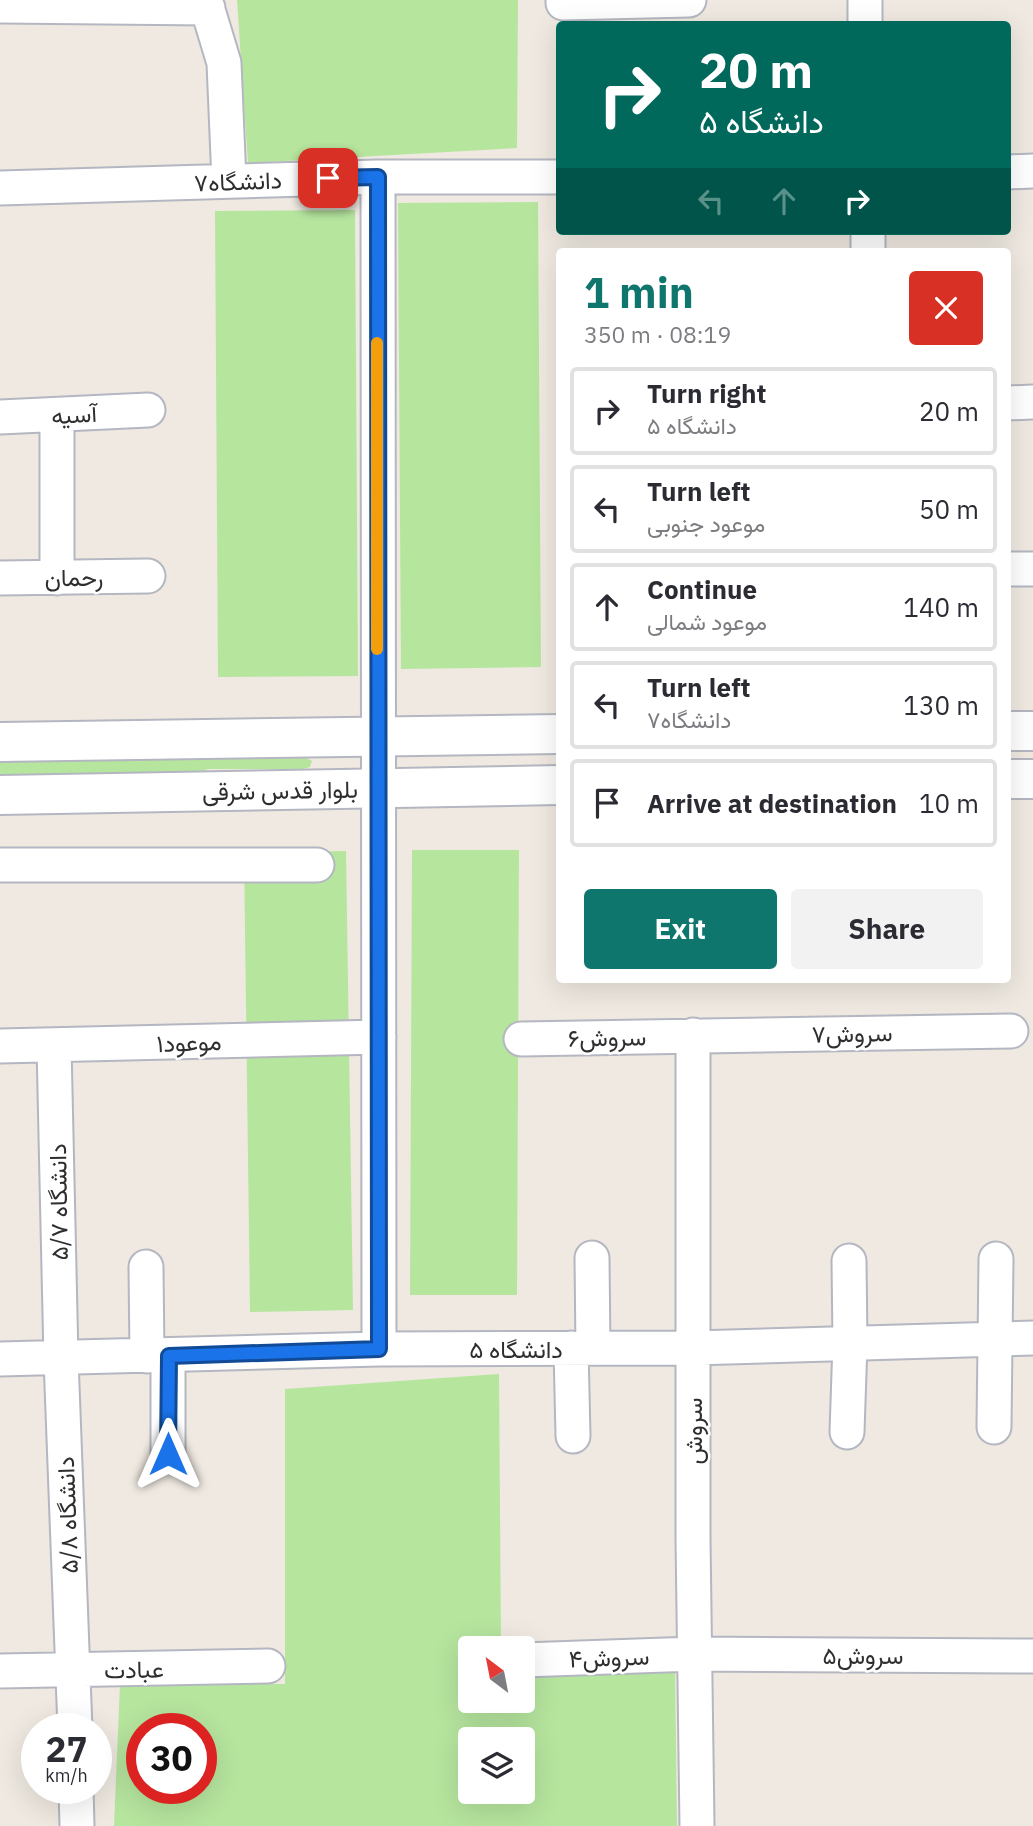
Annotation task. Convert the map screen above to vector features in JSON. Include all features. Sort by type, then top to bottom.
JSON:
[{"type":"main road","points":[[1011,731],[1033,730]]},
{"type":"main road","points":[[0,742],[556,734]]},
{"type":"main road","points":[[1011,779],[1033,779]]},
{"type":"main road","name":"بلوار قدس شرقی","points":[[0,795],[556,785]]},
{"type":"street","points":[[563,2],[690,0]]},
{"type":"street","points":[[865,0],[865,21]]},
{"type":"street","points":[[0,6],[206,4],[224,63],[229,181]]},
{"type":"street","points":[[1011,172],[1033,171]]},
{"type":"street","points":[[378,177],[379,1349]]},
{"type":"street","name":"دانشگاه۷","points":[[0,188],[378,177],[556,177]]},
{"type":"street","points":[[1011,402],[1033,402]]},
{"type":"street","name":"آسیه","points":[[0,416],[148,410]]},
{"type":"street","points":[[57,415],[57,578]]},
{"type":"street","points":[[1011,569],[1033,569]]},
{"type":"street","name":"رحمان","points":[[0,578],[148,576]]},
{"type":"street","points":[[0,865],[317,865]]},
{"type":"street","name":"سروش۷","points":[[693,1035],[1011,1031]]},
{"type":"street","name":"سروش۶","points":[[521,1039],[693,1035]]},
{"type":"street","name":"سروش","points":[[693,1035],[692,1348],[697,1826]]},
{"type":"street","name":"موعود۱","points":[[0,1046],[379,1037]]},
{"type":"street","name":"دانشگاه ۵/۷","points":[[54,1045],[61,1359]]},
{"type":"street","points":[[573,1436],[592,1258]]},
{"type":"street","points":[[994,1427],[996,1259]]},
{"type":"street","points":[[847,1432],[849,1261]]},
{"type":"street","points":[[146,1267],[168,1454]]},
{"type":"street","name":"دانشگاه ۵","points":[[0,1359],[379,1349],[692,1348],[1033,1338]]},
{"type":"street","name":"دانشگاه ۵/۸","points":[[61,1359],[74,1713]]},
{"type":"street","name":"سروش۵","points":[[694,1654],[1033,1656]]},
{"type":"street","name":"سروش۴","points":[[536,1660],[694,1654]]},
{"type":"street","name":"عبادت","points":[[0,1671],[268,1666]]},
{"type":"street","points":[[76,1804],[77,1826]]},
{"type":"green space","points":[[237,0],[518,0],[517,148],[248,163]]},
{"type":"green space","points":[[538,202],[541,667],[401,669],[398,203]]},
{"type":"green space","points":[[355,210],[358,676],[218,677],[215,211]]},
{"type":"green space","points":[[306,758],[312,761],[310,767],[303,769],[208,769],[181,780],[0,783],[0,761]]},
{"type":"green space","points":[[412,850],[519,850],[517,1295],[410,1295]]},
{"type":"green space","points":[[346,851],[353,1310],[250,1312],[244,853]]},
{"type":"green space","points":[[499,1374],[501,1636],[458,1636],[458,1713],[536,1713],[536,1673],[675,1670],[677,1826],[114,1826],[120,1684],[285,1684],[285,1389]]},
{"type":"slow traffic","points":[[377,343],[377,649]]},
{"type":"route","points":[[168,1454],[169,1356],[379,1349],[378,177],[328,178]]}]
